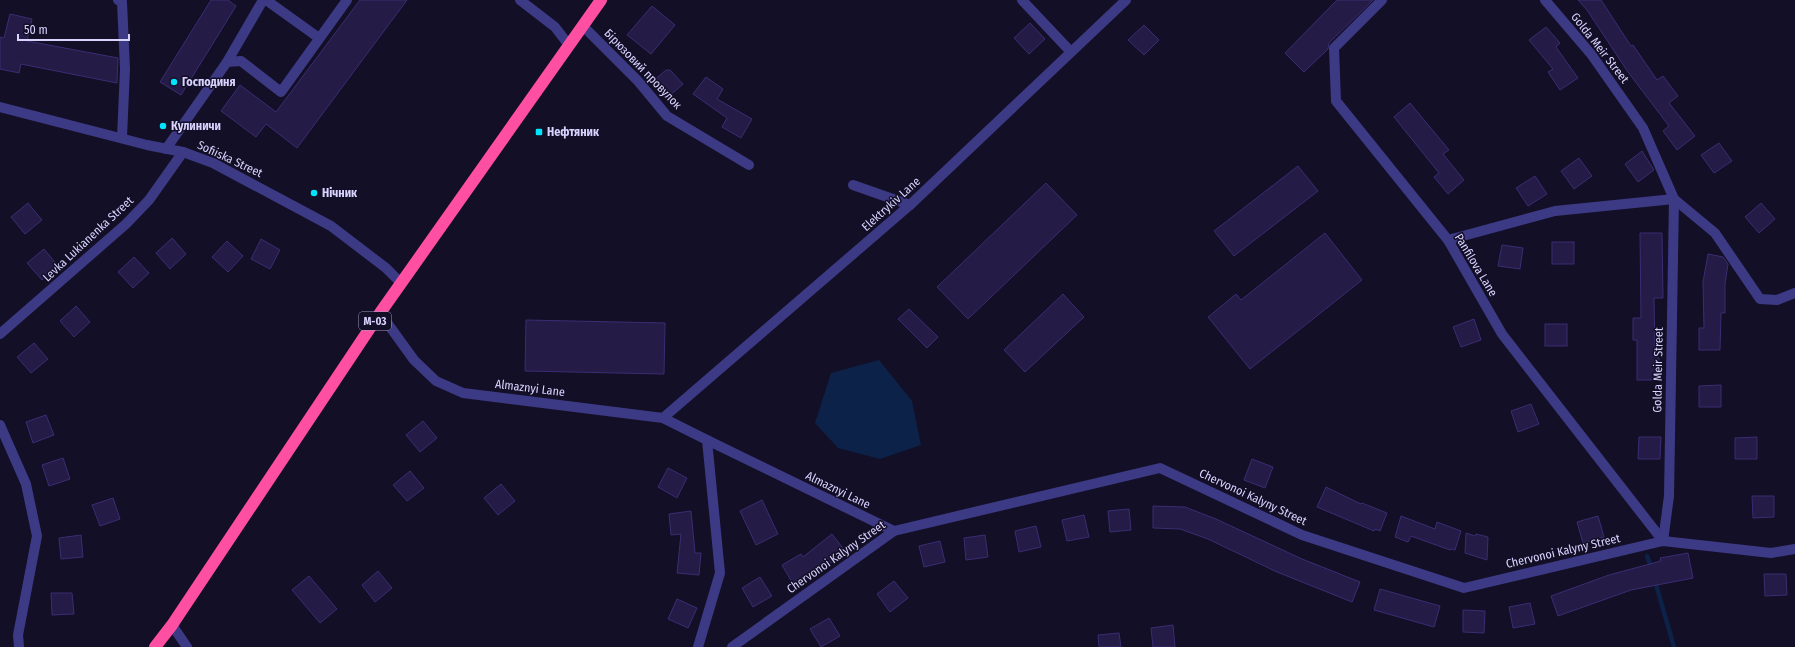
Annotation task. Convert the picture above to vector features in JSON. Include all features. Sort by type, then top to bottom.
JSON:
[{"type":"highway","name":"М-03","points":[[156,647],[380,313],[568,44],[583,26],[601,0]]},
{"type":"street","points":[[118,0],[122,2],[125,70],[122,137]]},
{"type":"street","points":[[166,149],[227,62],[265,0],[319,38]]},
{"type":"street","points":[[227,62],[241,62],[281,92],[347,0]]},
{"type":"street","points":[[520,0],[555,26],[568,44]]},
{"type":"street","points":[[1022,0],[1071,52]]},
{"type":"street","name":"Elektrykiv Lane","points":[[663,418],[910,206],[1126,0]]},
{"type":"street","name":"Panfilova Lane","points":[[1382,0],[1334,48],[1336,101],[1448,240],[1502,334],[1663,541]]},
{"type":"street","name":"Golda Meir Street","points":[[1545,0],[1591,54],[1643,128],[1674,199],[1669,496],[1663,541]]},
{"type":"street","name":"Бірюзовий провулок","points":[[583,26],[638,81],[667,116],[749,166]]},
{"type":"street","name":"Sofiiska Street","points":[[0,107],[183,152],[213,163],[331,226],[386,268],[401,283]]},
{"type":"street","name":"Levka Lukianenka Street","points":[[0,334],[85,262],[126,224],[149,200],[183,152]]},
{"type":"street","points":[[853,185],[910,206]]},
{"type":"street","points":[[1448,240],[1555,211],[1674,199]]},
{"type":"street","name":"Golda Meir Street","points":[[1674,199],[1715,233],[1760,299],[1777,300],[1795,293]]},
{"type":"street","name":"Almaznyi Lane","points":[[380,313],[414,360],[436,381],[462,393],[663,418],[894,531]]},
{"type":"street","points":[[0,425],[26,484],[37,536],[18,635],[19,647]]},
{"type":"street","points":[[698,647],[720,573],[707,440]]},
{"type":"street","name":"Chervonoi Kalyny Street","points":[[732,647],[894,531],[1160,468],[1302,535],[1464,588],[1663,541],[1771,553],[1795,549]]},
{"type":"street","points":[[172,625],[187,647]]},
{"type":"water","points":[[879,360],[912,401],[921,445],[880,459],[838,448],[815,423],[831,373]]},
{"type":"building","points":[[211,0],[228,0],[236,6],[181,95],[160,82]]},
{"type":"building","points":[[360,0],[407,0],[297,148],[266,124],[256,137],[221,111],[240,85],[276,112]]},
{"type":"building","points":[[1337,0],[1373,0],[1329,43],[1328,49],[1304,72],[1285,53]]},
{"type":"building","points":[[1578,0],[1601,0],[1631,46],[1633,45],[1657,80],[1663,76],[1678,96],[1669,103],[1695,136],[1677,150],[1663,131],[1669,126],[1628,72],[1587,10]]},
{"type":"building","points":[[652,6],[675,25],[651,54],[627,35]]},
{"type":"building","points":[[10,14],[32,19],[27,41],[118,58],[117,83],[21,64],[19,73],[0,69],[0,37],[4,38]]},
{"type":"building","points":[[1030,23],[1045,39],[1029,54],[1014,38]]},
{"type":"building","points":[[1144,25],[1159,40],[1144,55],[1128,40]]},
{"type":"building","points":[[1546,27],[1560,43],[1556,47],[1578,78],[1560,90],[1548,72],[1553,69],[1529,40]]},
{"type":"building","points":[[666,70],[670,70],[683,84],[667,98],[652,82]]},
{"type":"building","points":[[706,77],[723,89],[717,99],[752,119],[741,138],[722,127],[727,118],[693,94]]},
{"type":"building","points":[[1410,103],[1449,150],[1443,154],[1464,180],[1448,194],[1434,177],[1439,173],[1394,117]]},
{"type":"building","points":[[1719,143],[1732,161],[1714,173],[1701,155]]},
{"type":"building","points":[[1642,151],[1654,170],[1638,182],[1625,164]]},
{"type":"building","points":[[1579,158],[1592,176],[1574,189],[1561,171]]},
{"type":"building","points":[[1298,166],[1318,191],[1234,256],[1214,231]]},
{"type":"building","points":[[1535,176],[1547,194],[1528,206],[1516,188]]},
{"type":"building","points":[[1046,183],[1077,215],[968,319],[937,287]]},
{"type":"building","points":[[28,203],[42,220],[25,234],[11,217]]},
{"type":"building","points":[[1761,203],[1775,219],[1759,233],[1745,217]]},
{"type":"building","points":[[1325,233],[1362,280],[1250,369],[1208,317],[1236,294],[1241,300]]},
{"type":"building","points":[[1640,233],[1662,233],[1663,298],[1654,298],[1655,358],[1659,358],[1659,380],[1637,380],[1637,340],[1633,340],[1633,318],[1641,318]]},
{"type":"building","points":[[172,238],[186,254],[170,269],[156,253]]},
{"type":"building","points":[[261,239],[280,250],[270,269],[251,259]]},
{"type":"building","points":[[227,241],[243,256],[228,272],[212,257]]},
{"type":"building","points":[[1552,242],[1574,242],[1574,264],[1552,264]]},
{"type":"building","points":[[1502,245],[1523,248],[1520,269],[1498,266]]},
{"type":"building","points":[[44,249],[58,266],[42,280],[27,263]]},
{"type":"building","points":[[1708,254],[1723,257],[1728,264],[1725,284],[1725,313],[1721,313],[1720,350],[1699,350],[1699,328],[1704,328],[1703,282]]},
{"type":"building","points":[[134,257],[149,273],[133,288],[118,272]]},
{"type":"building","points":[[1063,294],[1084,317],[1025,372],[1004,350]]},
{"type":"building","points":[[76,306],[90,322],[74,337],[60,321]]},
{"type":"building","points":[[909,309],[938,337],[927,348],[898,319]]},
{"type":"building","points":[[1474,319],[1481,340],[1461,347],[1453,327]]},
{"type":"building","points":[[526,320],[665,323],[664,374],[525,371]]},
{"type":"building","points":[[1545,324],[1567,324],[1567,346],[1545,346]]},
{"type":"building","points":[[34,343],[48,359],[31,373],[17,357]]},
{"type":"building","points":[[1721,385],[1721,407],[1699,407],[1699,386]]},
{"type":"building","points":[[1531,404],[1539,424],[1518,432],[1511,411]]},
{"type":"building","points":[[46,415],[54,435],[33,443],[26,422]]},
{"type":"building","points":[[423,421],[437,438],[420,452],[406,435]]},
{"type":"building","points":[[1639,437],[1661,437],[1660,459],[1638,459]]},
{"type":"building","points":[[1757,437],[1757,459],[1735,459],[1735,438]]},
{"type":"building","points":[[63,458],[70,479],[49,486],[42,465]]},
{"type":"building","points":[[1252,459],[1273,467],[1265,488],[1244,480]]},
{"type":"building","points":[[668,468],[687,478],[677,498],[658,487]]},
{"type":"building","points":[[410,471],[424,488],[407,501],[393,485]]},
{"type":"building","points":[[501,484],[515,501],[498,515],[484,498]]},
{"type":"building","points":[[1326,487],[1361,504],[1362,503],[1387,513],[1380,531],[1375,529],[1374,531],[1317,507]]},
{"type":"building","points":[[1752,496],[1774,496],[1774,517],[1753,518]]},
{"type":"building","points":[[113,498],[120,519],[100,526],[92,505]]},
{"type":"building","points":[[762,500],[778,534],[756,545],[740,511]]},
{"type":"building","points":[[1153,506],[1185,507],[1216,519],[1302,559],[1360,582],[1352,602],[1277,572],[1208,539],[1180,529],[1153,528]]},
{"type":"building","points":[[1129,509],[1131,530],[1110,532],[1108,511]]},
{"type":"building","points":[[691,511],[695,553],[701,553],[699,575],[677,573],[681,534],[671,535],[669,514]]},
{"type":"building","points":[[1084,515],[1089,537],[1067,541],[1062,520]]},
{"type":"building","points":[[1401,516],[1435,529],[1437,522],[1461,531],[1455,550],[1450,550],[1411,536],[1408,542],[1395,537]]},
{"type":"building","points":[[1598,516],[1604,537],[1583,543],[1577,522]]},
{"type":"building","points":[[1036,526],[1041,547],[1019,552],[1015,531]]},
{"type":"building","points":[[1466,533],[1475,536],[1476,534],[1488,537],[1487,560],[1465,553]]},
{"type":"building","points":[[832,534],[845,551],[828,565],[793,584],[782,565],[801,554],[803,557]]},
{"type":"building","points":[[81,535],[83,557],[61,559],[59,538]]},
{"type":"building","points":[[985,535],[988,557],[966,560],[964,538]]},
{"type":"building","points":[[940,541],[945,562],[924,567],[919,546]]},
{"type":"building","points":[[1688,553],[1693,578],[1631,590],[1558,616],[1551,596],[1609,575],[1661,561],[1660,558]]},
{"type":"building","points":[[378,571],[392,588],[375,602],[362,585]]},
{"type":"building","points":[[1764,574],[1786,574],[1787,595],[1765,596]]},
{"type":"building","points":[[309,576],[337,609],[320,623],[292,590]]},
{"type":"building","points":[[760,577],[772,596],[753,607],[742,588]]},
{"type":"building","points":[[894,581],[908,598],[890,612],[877,594]]},
{"type":"building","points":[[1380,589],[1440,606],[1434,627],[1374,610]]},
{"type":"building","points":[[51,593],[72,593],[74,614],[52,615]]},
{"type":"building","points":[[677,599],[697,608],[688,628],[668,619]]},
{"type":"building","points":[[1530,603],[1535,624],[1513,628],[1509,607]]},
{"type":"building","points":[[1463,610],[1485,611],[1484,633],[1463,632]]},
{"type":"building","points":[[829,618],[840,636],[821,647],[810,629]]},
{"type":"building","points":[[1173,625],[1175,647],[1153,647],[1151,628]]},
{"type":"building","points":[[1119,633],[1121,647],[1099,647],[1098,635]]},
{"type":"waterway","points":[[1647,556],[1652,570]]},
{"type":"waterway","points":[[1655,581],[1674,647]]},
{"type":"place","name":"Господиня","points":[[174,82]]},
{"type":"place","name":"Кулиничи","points":[[163,126]]},
{"type":"place","name":"Нефтяник","points":[[539,132]]},
{"type":"place","name":"Нічник","points":[[314,193]]}]
